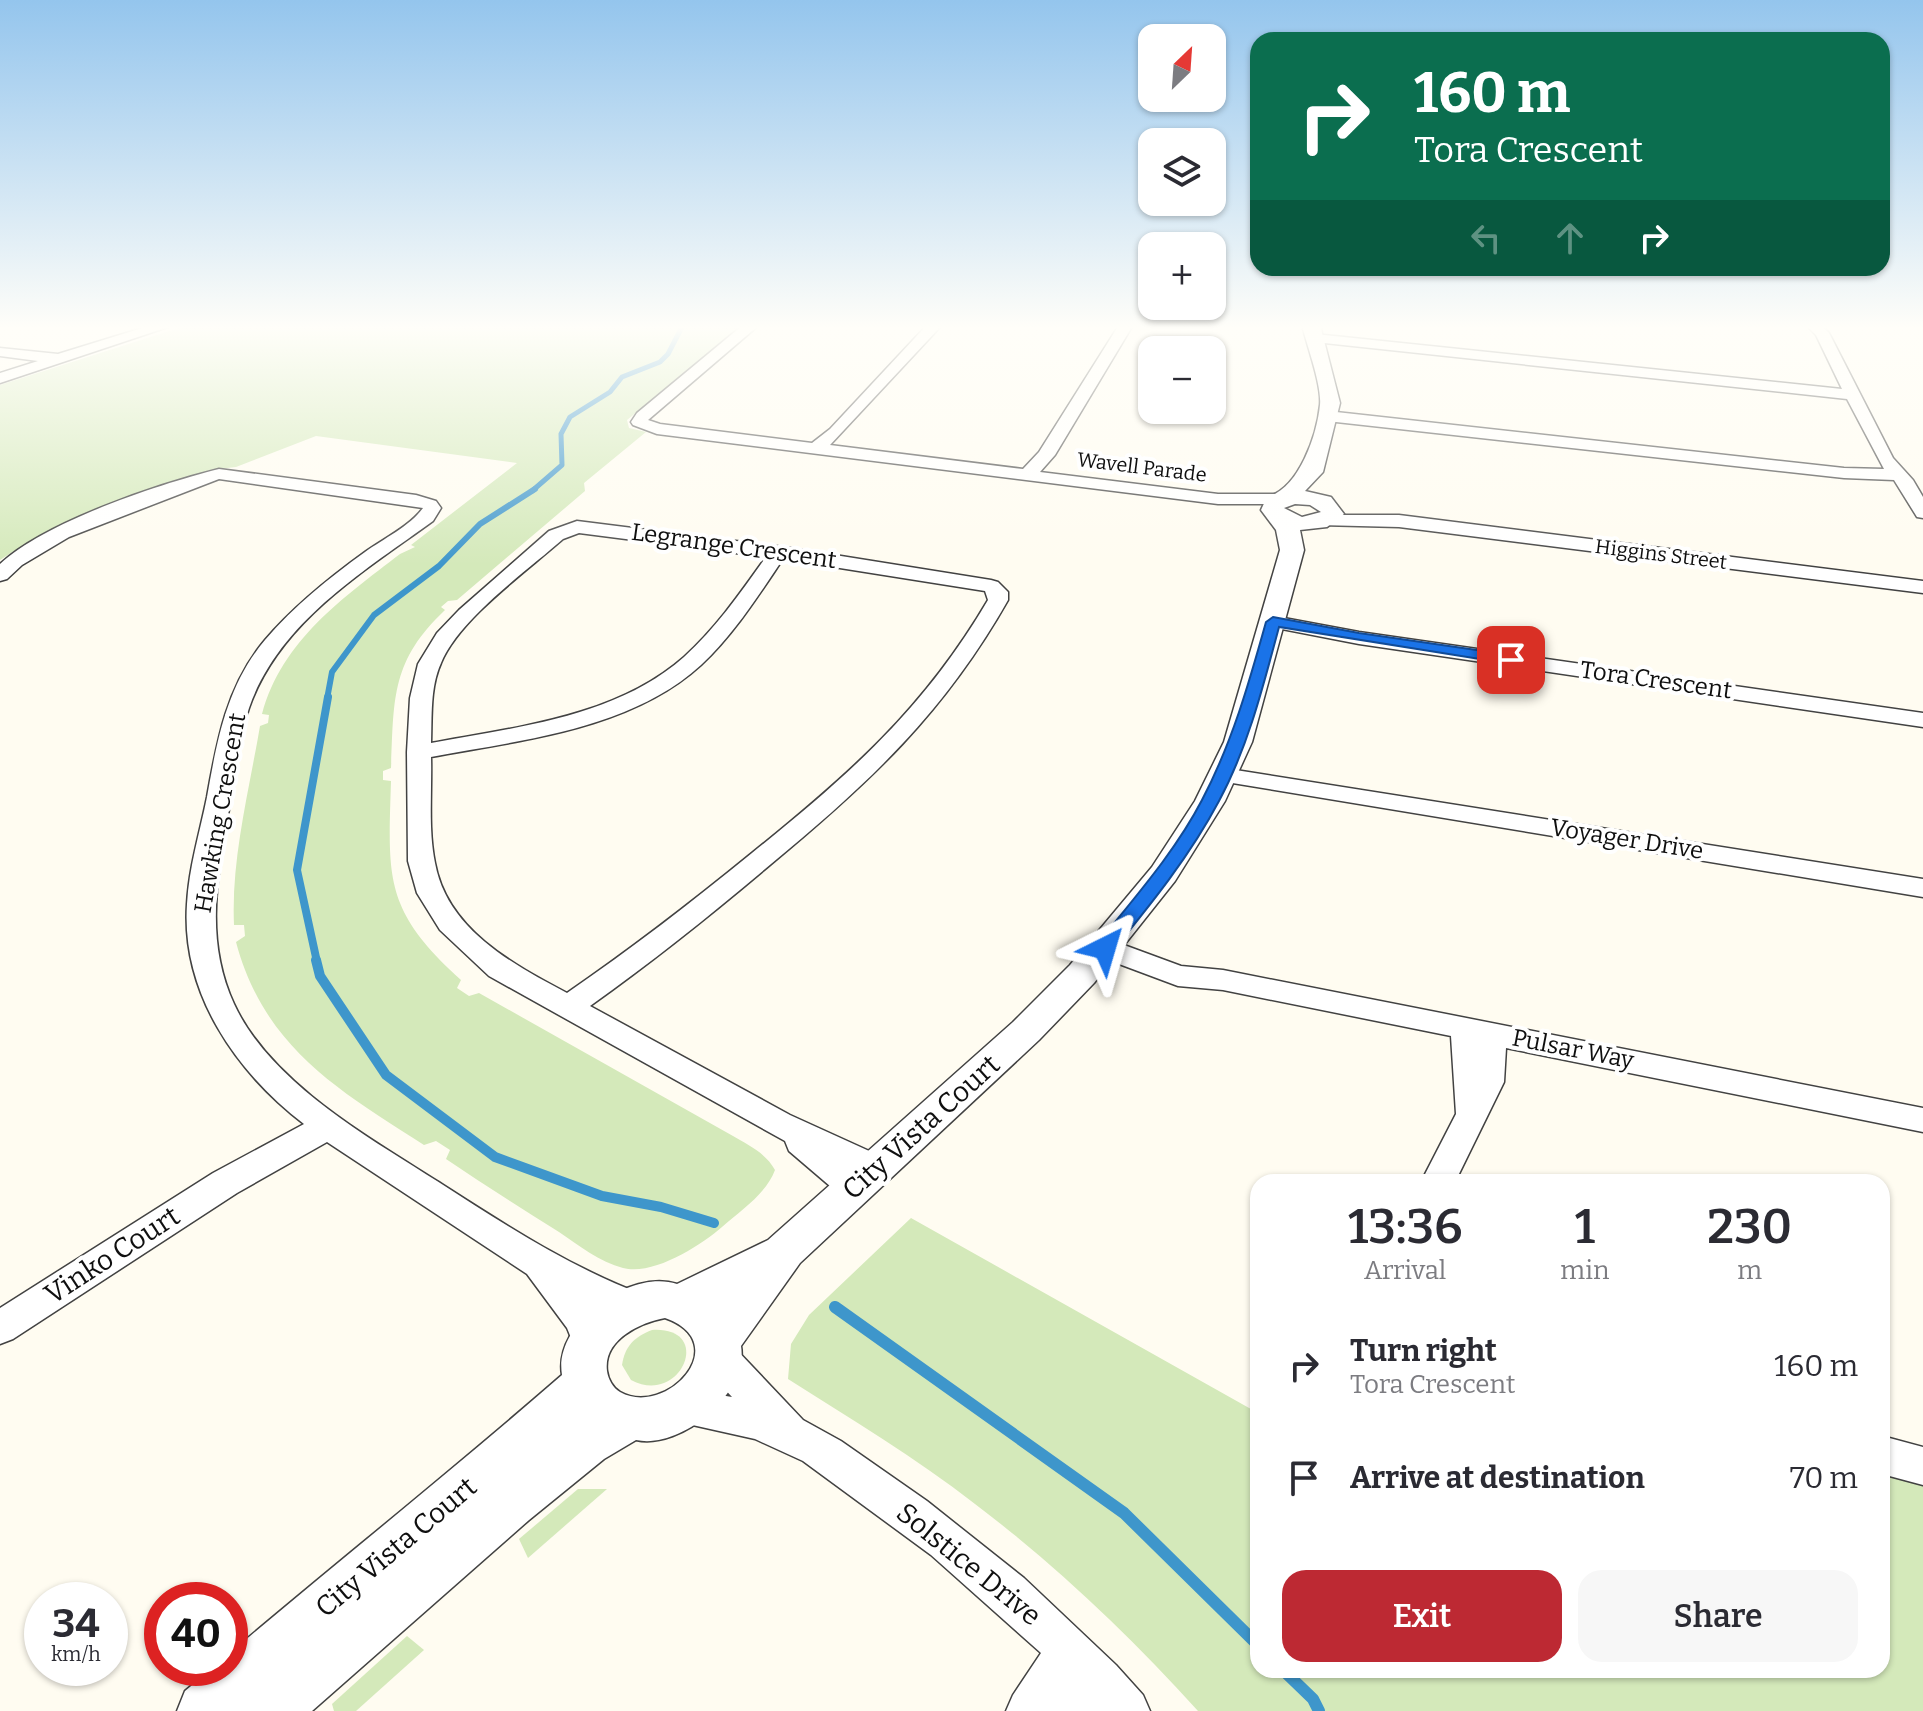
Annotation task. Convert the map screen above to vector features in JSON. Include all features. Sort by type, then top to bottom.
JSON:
[{"type":"street","name":"Wavell Parade","points":[[656,405],[639,422],[657,429],[1280,507]]},
{"type":"street","points":[[822,449],[861,405]]},
{"type":"street","points":[[1034,476],[1077,405]]},
{"type":"street","points":[[1280,507],[1312,472],[1329,405]]},
{"type":"street","points":[[1858,405],[1885,460],[1904,480],[1923,513]]},
{"type":"street","points":[[1327,416],[1904,480]]},
{"type":"street","points":[[1312,472],[1324,512]]},
{"type":"street","name":"Hawking Crescent","points":[[0,575],[23,554],[49,539],[213,475],[238,475],[430,505],[432,508],[426,517],[324,595],[276,641],[250,679],[233,724],[201,897],[201,937],[215,992],[236,1034],[274,1082],[319,1120],[536,1264],[601,1296],[631,1306]]},
{"type":"street","points":[[1280,507],[1305,497],[1324,512]]},
{"type":"street","points":[[1110,942],[1173,861],[1226,770],[1248,714],[1290,558],[1288,530],[1280,507]]},
{"type":"street","points":[[1290,558],[1324,512]]},
{"type":"street","name":"Higgins Street","points":[[1324,512],[1923,587]]},
{"type":"street","name":"Legrange Crescent","points":[[575,1012],[839,795],[895,744],[937,698],[955,672],[999,596],[995,588],[977,581],[589,526],[562,532],[466,614],[444,637],[423,681],[421,861],[438,909],[480,956],[575,1012],[779,1124],[867,1178]]},
{"type":"street","points":[[420,746],[516,732],[595,714],[669,680],[700,652],[784,554]]},
{"type":"street","name":"Tora Crescent","points":[[1272,626],[1917,717]]},
{"type":"street","name":"Voyager Drive","points":[[1226,770],[1923,888]]},
{"type":"street","name":"Pulsar Way","points":[[1110,942],[1178,976],[1223,980],[1923,1120]]},
{"type":"street","name":"City Vista Court","points":[[681,1302],[717,1287],[785,1250],[1056,1002],[1110,942]]},
{"type":"street","points":[[1442,1174],[1488,1082],[1479,1030]]},
{"type":"street","name":"Vinko Court","points":[[0,1328],[319,1120]]},
{"type":"street","name":"City Vista Court","points":[[719,1348],[785,1250]]},
{"type":"street","name":"Hawking Crescent","points":[[536,1264],[581,1319],[589,1363]]},
{"type":"street","points":[[657,1300],[681,1302],[705,1316],[719,1348],[714,1376],[702,1393],[684,1407],[647,1420],[628,1419],[609,1412],[595,1399],[589,1363],[601,1328],[631,1306],[657,1300]]},
{"type":"street","name":"Solstice Drive","points":[[719,1348],[749,1392],[795,1436],[926,1524],[976,1563],[1070,1649],[1100,1701]]},
{"type":"street","name":"City Vista Court","points":[[205,1711],[352,1583],[491,1469],[589,1363]]},
{"type":"street","name":"Solstice Drive","points":[[684,1407],[731,1413],[795,1436]]},
{"type":"street","name":"City Vista Court","points":[[270,1711],[511,1503],[587,1443],[628,1419]]},
{"type":"street","points":[[1890,1457],[1923,1466]]},
{"type":"street","points":[[1029,1711],[1070,1649]]},
{"type":"green space","points":[[0,405],[646,405],[627,420],[629,428],[646,432],[584,483],[585,491],[457,600],[448,601],[441,607],[445,610],[414,646],[405,664],[395,701],[391,768],[383,771],[383,780],[391,781],[392,869],[404,912],[417,933],[461,980],[457,988],[469,996],[479,993],[751,1146],[775,1170],[766,1187],[713,1235],[676,1258],[648,1268],[635,1269],[606,1262],[446,1159],[450,1150],[436,1141],[424,1145],[362,1105],[308,1062],[285,1038],[265,1010],[249,979],[236,942],[245,936],[244,925],[234,925],[235,875],[242,825],[260,726],[268,723],[269,715],[262,714],[284,664],[299,642],[337,604],[400,554],[415,547],[411,545],[517,463],[316,436],[236,467],[210,470],[103,509],[50,532],[0,560]]},
{"type":"green space","points":[[911,1218],[1250,1409],[1250,1678],[1890,1678],[1890,1474],[1923,1482],[1923,1711],[1198,1711],[1146,1655],[1035,1552],[953,1487],[788,1379],[791,1344],[809,1315]]},
{"type":"green space","points":[[652,1330],[671,1332],[682,1340],[686,1351],[684,1364],[676,1375],[664,1383],[649,1385],[631,1380],[622,1365],[631,1343]]},
{"type":"green space","points":[[578,1489],[607,1489],[528,1558],[519,1539]]},
{"type":"green space","points":[[407,1636],[424,1650],[356,1711],[334,1711],[332,1704]]},
{"type":"waterway","points":[[532,491],[562,465],[561,434],[570,417],[589,405]]},
{"type":"waterway","points":[[327,699],[332,672],[374,615],[439,566],[480,524],[532,491]]},
{"type":"waterway","points":[[317,962],[297,870],[328,697]]},
{"type":"waterway","points":[[316,960],[320,976],[386,1075],[495,1157],[602,1196],[661,1207],[714,1223]]},
{"type":"waterway","points":[[835,1307],[1124,1513],[1250,1637]]},
{"type":"waterway","points":[[1291,1678],[1313,1699],[1319,1711]]},
{"type":"route","points":[[1105,948],[1164,874],[1210,801],[1229,764],[1248,714],[1273,622],[1511,660]]}]
